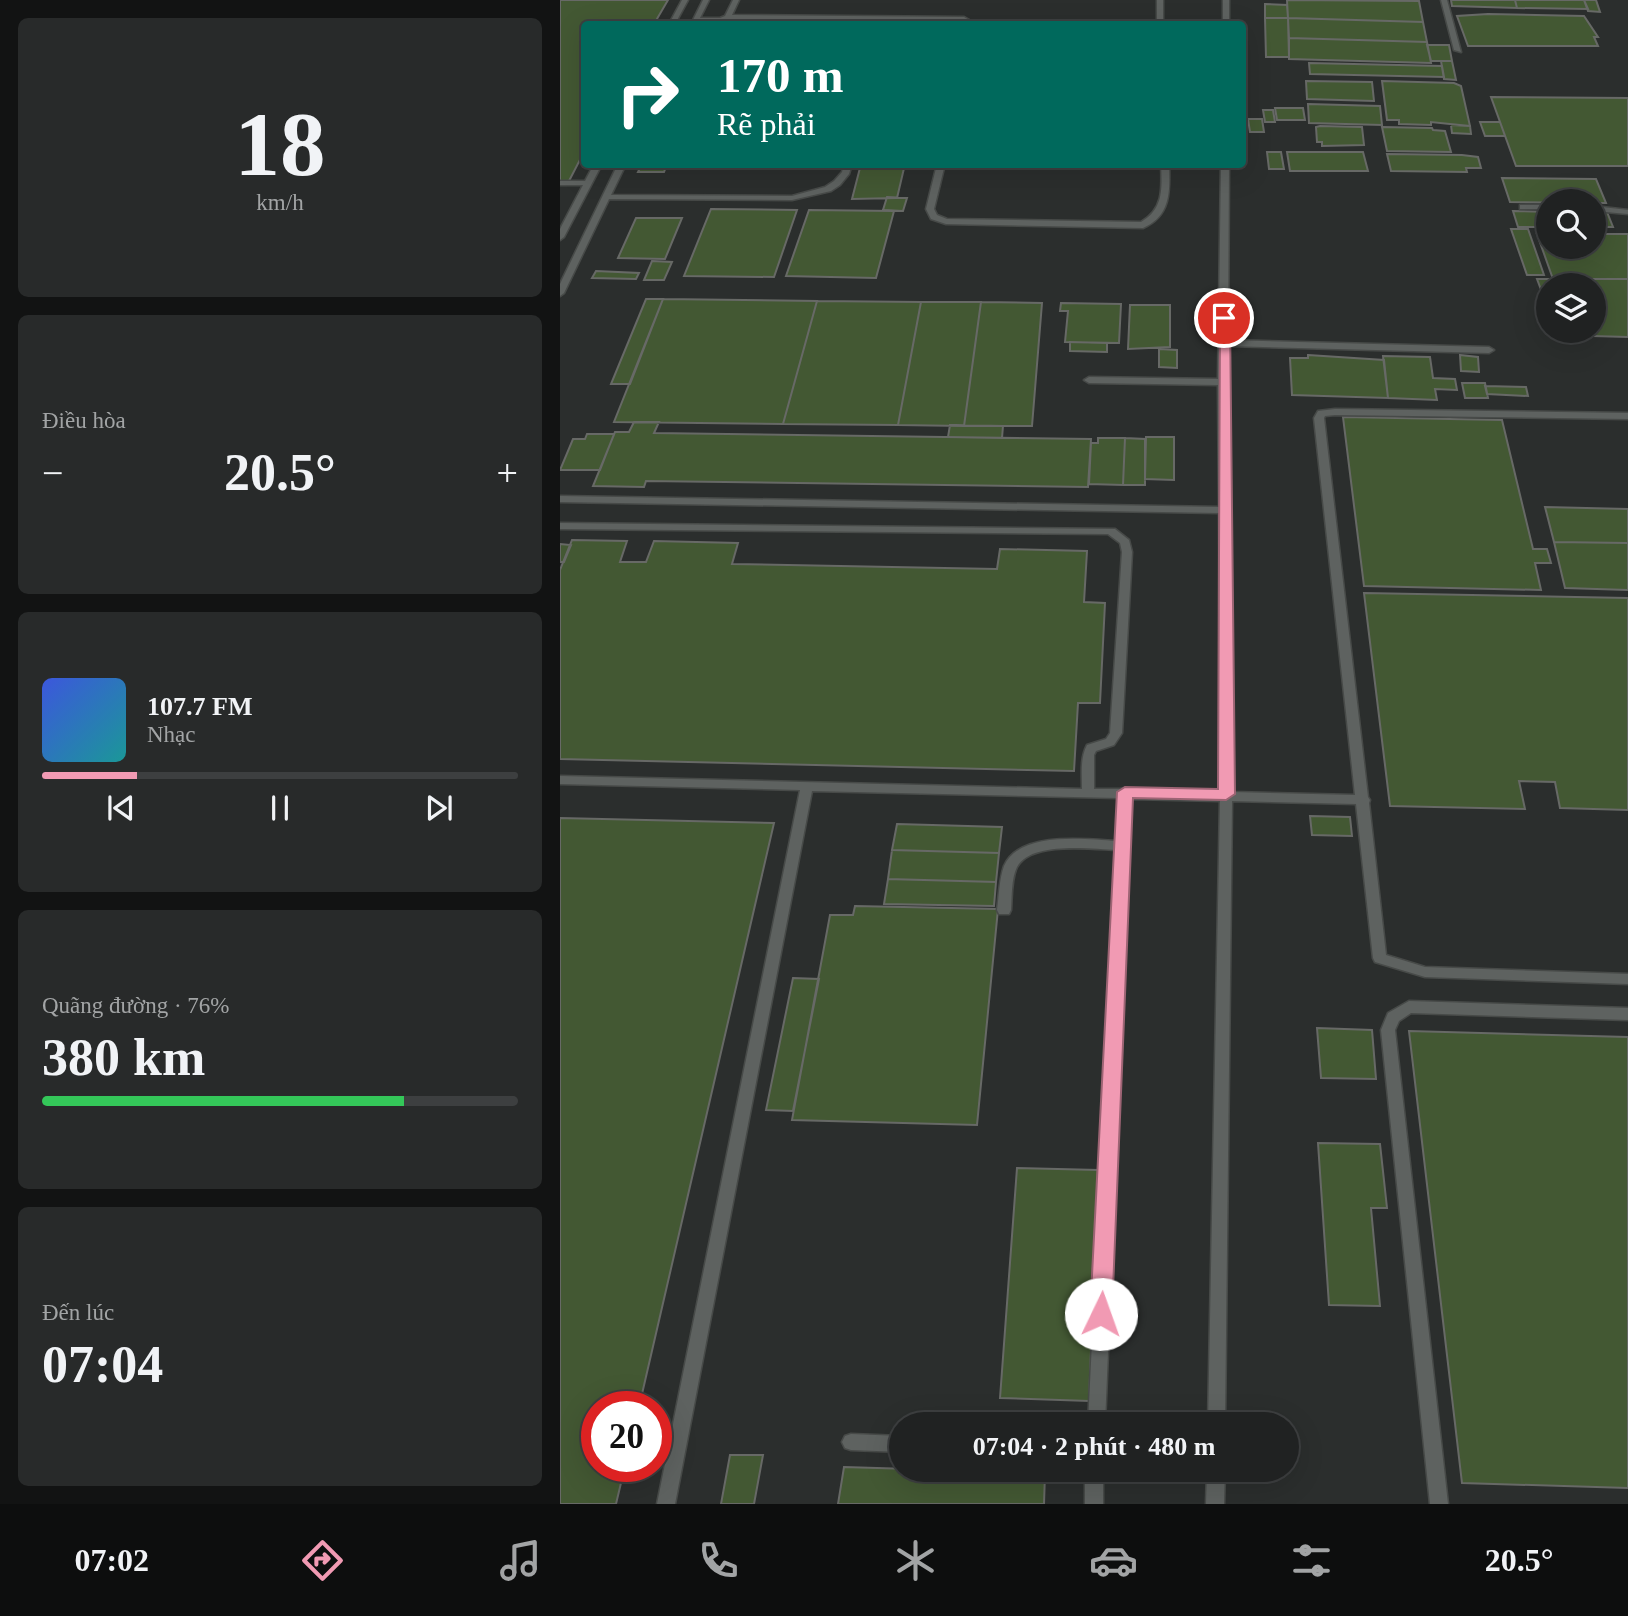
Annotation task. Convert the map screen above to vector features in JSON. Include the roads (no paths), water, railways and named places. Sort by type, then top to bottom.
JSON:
[{"type":"lane","points":[[674,21],[685,0]]},
{"type":"lane","points":[[696,21],[706,0]]},
{"type":"lane","points":[[728,17],[736,0]]},
{"type":"lane","points":[[1160,0],[1160,21]]},
{"type":"lane","points":[[1226,0],[1226,21]]},
{"type":"lane","points":[[1444,0],[1458,50]]},
{"type":"lane","points":[[708,21],[728,17],[968,21]]},
{"type":"lane","points":[[560,237],[564,220],[596,168]]},
{"type":"lane","points":[[560,293],[620,168]]},
{"type":"lane","points":[[606,197],[792,198],[828,189],[837,183],[847,168]]},
{"type":"lane","points":[[940,168],[930,209],[934,217],[946,221],[1045,225],[1143,225],[1155,220],[1164,208],[1165,168]]},
{"type":"lane","points":[[1216,1412],[1226,794],[1223,382],[1225,168]]},
{"type":"lane","points":[[560,183],[588,183]]},
{"type":"lane","points":[[1523,207],[1536,208]]},
{"type":"lane","points":[[1606,209],[1628,212]]},
{"type":"lane","points":[[1224,343],[1489,350]]},
{"type":"lane","points":[[1088,380],[1223,382]]},
{"type":"lane","points":[[1628,416],[1321,413],[1319,418],[1380,958],[1425,972],[1628,979]]},
{"type":"lane","points":[[560,499],[1225,510]]},
{"type":"lane","points":[[560,526],[1111,531],[1125,542],[1128,552],[1116,733],[1110,742],[1091,748],[1088,755],[1088,792]]},
{"type":"lane","points":[[560,780],[1226,794],[1364,800]]},
{"type":"lane","points":[[666,1504],[807,786]]},
{"type":"lane","points":[[1097,1412],[1125,792]]},
{"type":"lane","points":[[1004,910],[1012,863],[1020,855],[1058,844],[1123,846]]},
{"type":"lane","points":[[1439,1504],[1388,1030],[1393,1017],[1409,1007],[1628,1014]]},
{"type":"lane","points":[[851,1442],[889,1444]]},
{"type":"lane","points":[[1094,1482],[1094,1504]]},
{"type":"lane","points":[[1215,1504],[1216,1482]]}]
